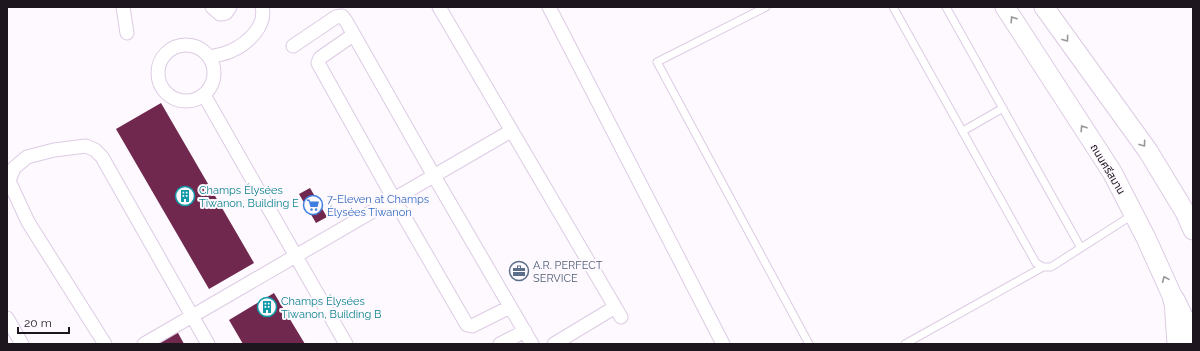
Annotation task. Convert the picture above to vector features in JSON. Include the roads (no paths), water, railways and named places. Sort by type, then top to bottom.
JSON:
[{"type":"main road","name":"ถนนศรีสมาน","points":[[1005,7],[1112,172],[1134,214],[1174,300],[1177,344]]},
{"type":"main road","points":[[1044,7],[1148,152],[1185,212],[1193,230]]},
{"type":"main road","points":[[1174,300],[1193,339]]},
{"type":"street","points":[[123,7],[127,33]]},
{"type":"street","points":[[212,7],[220,14],[226,13],[230,7]]},
{"type":"street","points":[[210,57],[231,51],[248,40],[259,28],[264,13],[262,7]]},
{"type":"street","points":[[439,7],[616,313],[554,344]]},
{"type":"street","points":[[549,7],[723,344]]},
{"type":"street","points":[[293,46],[336,17],[342,16],[532,344]]},
{"type":"street","points":[[353,35],[320,58],[318,63],[394,199],[467,325],[472,326],[510,307]]},
{"type":"street","points":[[189,45],[199,48],[210,57],[214,70],[212,84],[204,95],[194,100],[183,101],[173,98],[164,91],[159,81],[158,70],[161,60],[168,51],[178,46],[189,45]]},
{"type":"street","points":[[204,95],[295,257],[346,344]]},
{"type":"street","points":[[144,344],[511,131]]},
{"type":"street","points":[[105,344],[28,222],[9,181],[14,168],[27,157],[54,150],[86,146],[94,150],[102,157],[208,344]]},
{"type":"street","points":[[7,318],[22,344]]},
{"type":"street","points":[[500,344],[525,331]]},
{"type":"lane","points":[[766,7],[657,62],[809,344]]},
{"type":"lane","points":[[893,7],[1036,262],[1043,267]]},
{"type":"lane","points":[[946,7],[1081,248]]},
{"type":"lane","points":[[963,132],[1003,108]]},
{"type":"lane","points":[[905,344],[1043,267],[1051,267],[1134,214]]},
{"type":"place","name":"Champs Élysées Tiwanon, Building E","points":[[185,196]]},
{"type":"place","name":"7-Eleven at Champs Élysées Tiwanon","points":[[313,205]]},
{"type":"place","name":"A.R. PERFECT SERVICE","points":[[519,271]]},
{"type":"place","name":"Champs Élysées Tiwanon, Building B","points":[[267,307]]}]
